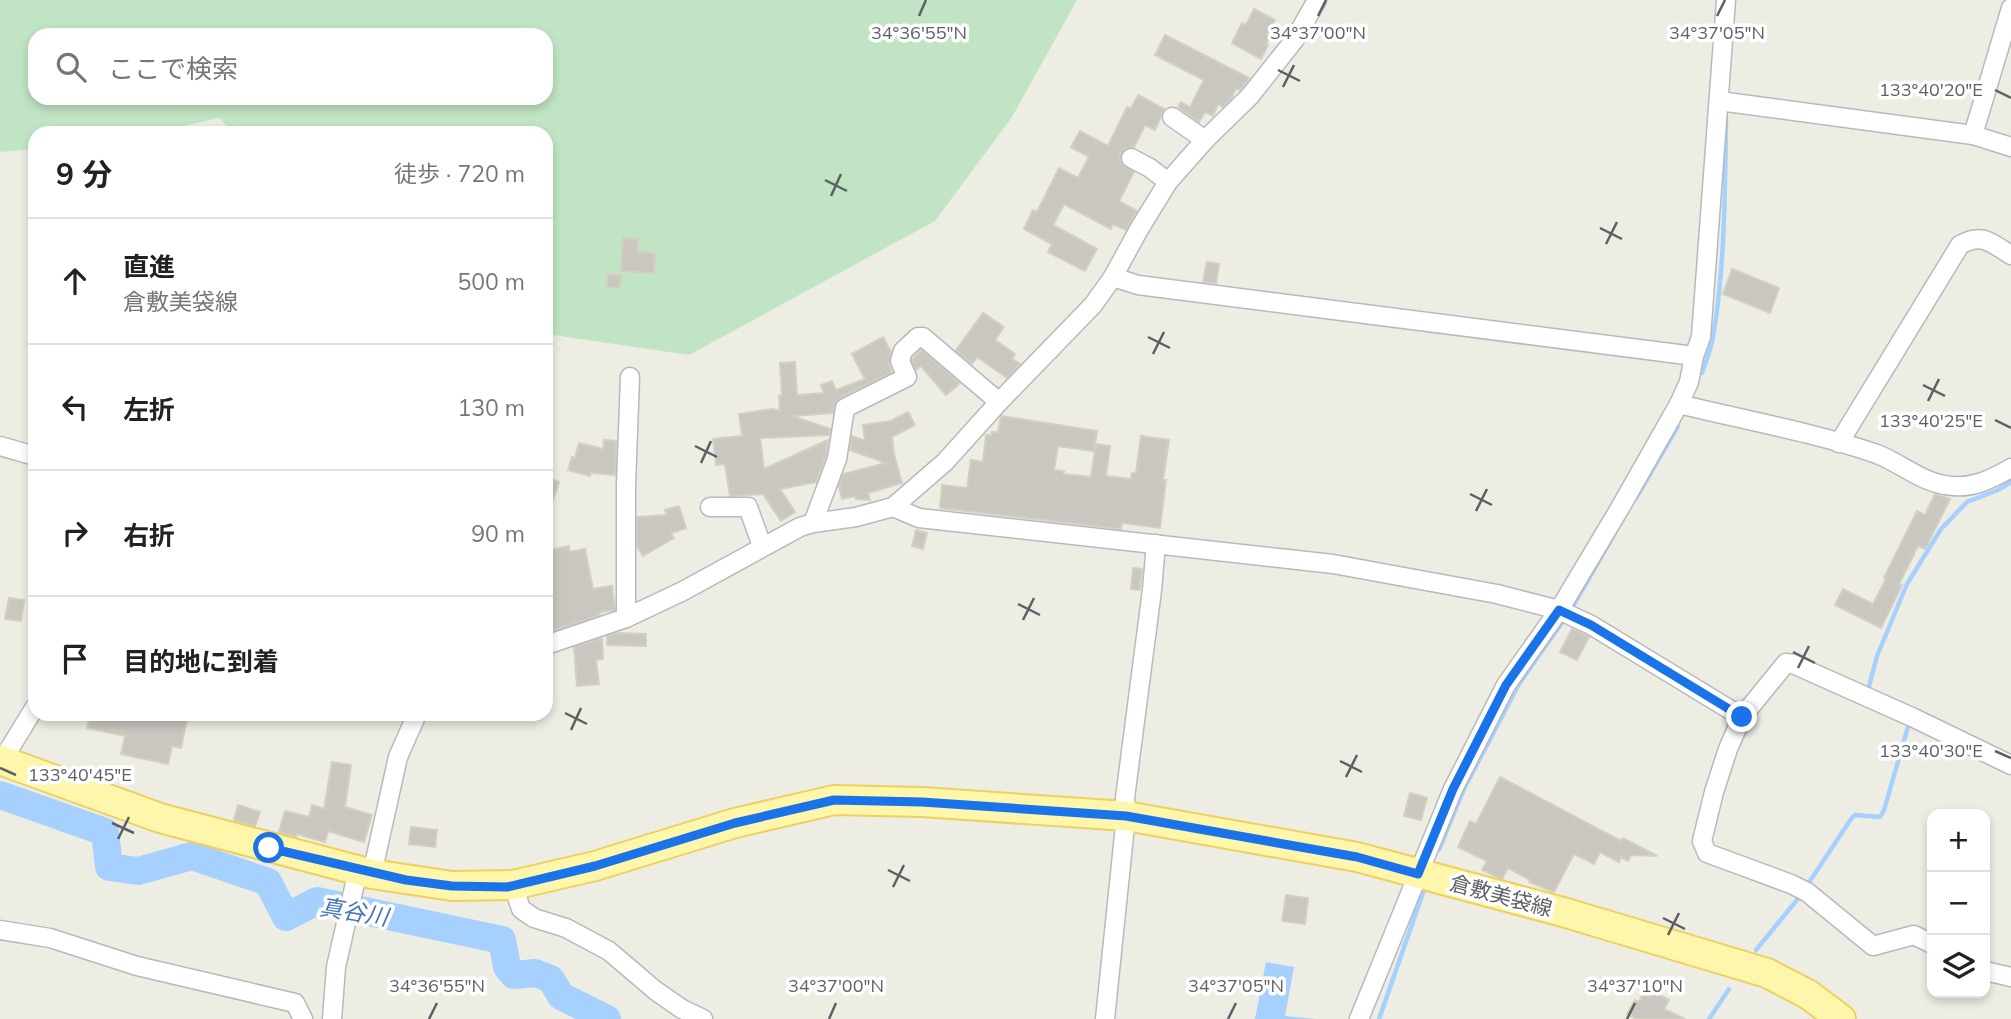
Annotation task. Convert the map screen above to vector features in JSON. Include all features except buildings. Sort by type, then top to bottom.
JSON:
[{"type":"main road","name":"倉敷美袋線","points":[[1,761],[160,818],[362,878],[452,886],[513,886],[595,866],[735,823],[834,800],[922,802],[1126,816],[1357,857],[1563,912],[1767,974],[1809,995],[1841,1019]]},
{"type":"street","points":[[1359,1019],[1453,789],[1506,685],[1565,613],[1689,382],[1701,337],[1724,102],[1726,0]]},
{"type":"street","points":[[553,643],[626,618],[683,591],[800,527],[893,507],[945,462],[999,401],[1093,305],[1113,277],[1168,181],[1257,86],[1295,40],[1313,2]]},
{"type":"street","points":[[1973,135],[2011,8]]},
{"type":"street","points":[[1724,102],[1973,135],[2011,147]]},
{"type":"street","points":[[1172,117],[1205,140]]},
{"type":"street","points":[[1131,158],[1150,167],[1168,181]]},
{"type":"street","points":[[1839,443],[1960,246],[1970,239],[1983,239],[2011,255]]},
{"type":"street","points":[[1113,277],[1138,285],[1694,356]]},
{"type":"street","points":[[813,523],[837,459],[845,408],[907,377],[900,361],[903,351],[919,337],[923,337],[999,401]]},
{"type":"street","points":[[626,618],[626,485],[630,377]]},
{"type":"street","points":[[1679,404],[1880,455],[1923,478],[1944,485],[1966,487],[1989,480],[2011,468]]},
{"type":"street","points":[[0,446],[28,454]]},
{"type":"street","points":[[710,507],[748,507],[762,546]]},
{"type":"street","points":[[893,507],[919,519],[1333,564],[1497,594],[1565,613],[1591,625],[1742,717]]},
{"type":"street","points":[[1105,1019],[1126,816],[1125,798],[1153,590],[1156,544]]},
{"type":"street","points":[[1927,942],[1914,935],[1873,946],[1804,890],[1707,853],[1702,841],[1714,792],[1742,717],[1786,663],[1793,664],[2011,765]]},
{"type":"street","points":[[1,761],[28,718]]},
{"type":"street","points":[[332,1019],[338,960],[398,757],[415,721]]},
{"type":"street","points":[[513,886],[521,909],[534,918],[566,928],[608,951],[656,991],[682,1009],[703,1019]]},
{"type":"street","points":[[0,930],[50,938],[137,965],[295,1003],[303,1019]]},
{"type":"street","points":[[1990,972],[2011,977]]},
{"type":"green space","points":[[0,0],[1077,0],[1012,117],[935,221],[689,355],[553,335],[553,126],[227,126],[219,118],[183,126],[28,126],[28,150],[0,152]]},
{"type":"water","points":[[1266,962],[1294,967],[1285,1016],[1317,1019],[1255,1019]]},
{"type":"waterway","points":[[1702,373],[1712,342],[1720,284],[1726,120]]},
{"type":"waterway","points":[[1636,498],[1678,426]]},
{"type":"waterway","points":[[1868,690],[1877,656],[1907,584],[1941,529],[1967,502],[2011,482]]},
{"type":"waterway","points":[[1571,610],[1615,533]]},
{"type":"waterway","points":[[1439,850],[1464,789],[1519,684],[1566,617]]},
{"type":"waterway","points":[[1806,887],[1855,815],[1880,817],[1910,720]]},
{"type":"waterway","name":"真谷川","points":[[0,795],[105,832],[109,867],[138,871],[192,856],[268,882],[286,917],[317,901],[502,940],[507,967],[514,975],[535,973],[551,979],[561,996],[607,1019]]},
{"type":"waterway","points":[[1379,1019],[1425,887]]},
{"type":"waterway","points":[[1756,950],[1801,895]]},
{"type":"waterway","points":[[1709,1019],[1729,989]]},
{"type":"route","points":[[269,848],[406,880],[452,886],[507,887],[595,866],[735,823],[834,800],[922,802],[1126,816],[1357,857],[1418,874],[1453,789],[1506,685],[1559,610],[1591,625],[1742,717]]}]
